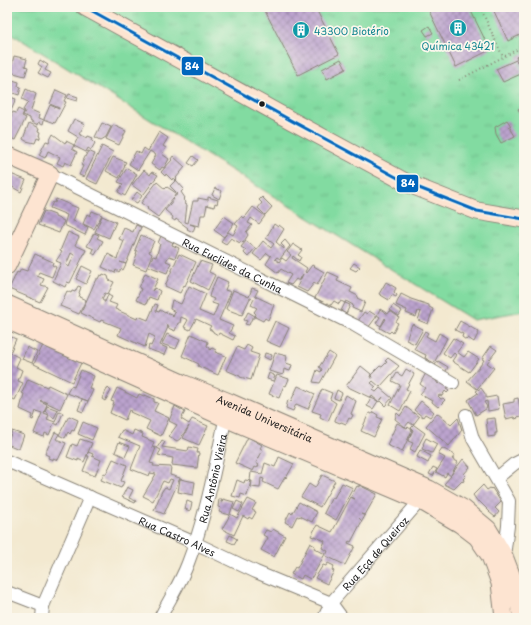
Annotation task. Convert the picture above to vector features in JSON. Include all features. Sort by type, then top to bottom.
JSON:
[{"type":"main road","points":[[85,7],[409,184],[477,211],[524,219]]},
{"type":"main road","name":"Rua Euclides da Cunha","points":[[7,155],[50,174]]},
{"type":"main road","points":[[7,266],[50,174]]},
{"type":"main road","name":"Avenida Universitária","points":[[7,304],[182,383],[229,402],[425,495]]},
{"type":"main road","name":"Avenida Universitária","points":[[7,320],[225,418],[464,509],[488,530],[497,556]]},
{"type":"main road","points":[[497,556],[504,618]]},
{"type":"main road","points":[[497,556],[515,585],[522,618]]},
{"type":"street","name":"Rua Euclides da Cunha","points":[[50,174],[354,325],[453,383]]},
{"type":"street","name":"Rua Antônio Vieira","points":[[160,618],[187,565],[195,543],[229,402]]},
{"type":"street","points":[[466,414],[473,439],[509,501],[508,526],[497,556]]},
{"type":"street","points":[[497,478],[514,464],[524,459]]},
{"type":"street","name":"Rua Castro Alves","points":[[7,461],[195,543],[256,572],[331,603]]},
{"type":"street","name":"Rua Eça de Queiroz","points":[[324,618],[331,603],[425,495]]},
{"type":"street","points":[[42,618],[43,606],[90,497]]},
{"type":"street","points":[[7,592],[43,606]]},
{"type":"street","points":[[331,603],[342,618]]},
{"type":"path","points":[[480,7],[503,57]]},
{"type":"path","points":[[459,80],[524,46]]},
{"type":"green space","points":[[7,7],[524,7],[524,311],[473,320],[7,31]]},
{"type":"building","name":"43300 Biotério","points":[[263,7],[315,7],[339,54],[298,75]]},
{"type":"building","name":"Química 43421","points":[[427,7],[469,7],[490,50],[456,67]]},
{"type":"building","points":[[492,7],[524,7],[524,33],[508,41]]},
{"type":"building","points":[[429,26],[433,33],[427,36],[423,30]]},
{"type":"building","points":[[524,53],[524,73],[516,57]]},
{"type":"building","points":[[14,56],[27,59],[25,66],[28,67],[25,76],[10,72]]},
{"type":"building","points":[[341,59],[346,69],[327,79],[322,69]]},
{"type":"building","points":[[40,60],[48,65],[45,70],[51,73],[48,78],[38,73],[42,67],[38,64]]},
{"type":"building","points":[[516,60],[523,73],[503,82],[496,69]]},
{"type":"building","points":[[9,79],[19,82],[18,86],[21,87],[19,95],[7,91]]},
{"type":"building","points":[[26,89],[36,94],[31,110],[40,114],[39,118],[44,120],[43,124],[39,122],[38,125],[32,122],[30,118],[23,115],[25,111],[23,110],[28,102],[22,99]]},
{"type":"building","points":[[56,90],[67,95],[64,101],[66,102],[55,123],[44,119],[50,105],[59,109],[50,104]]},
{"type":"building","points":[[69,94],[78,97],[77,101],[67,98]]},
{"type":"building","points":[[10,97],[16,99],[7,118],[7,100],[8,101]]},
{"type":"building","points":[[524,106],[524,120],[518,109]]},
{"type":"building","points":[[18,109],[24,112],[22,116],[26,118],[15,140],[7,136],[7,123],[13,112],[16,113]]},
{"type":"building","points":[[74,119],[85,124],[79,134],[87,138],[88,136],[93,138],[92,140],[95,143],[91,150],[88,148],[86,152],[74,146],[78,137],[68,131]]},
{"type":"building","points":[[507,120],[515,136],[501,143],[496,134],[495,127]]},
{"type":"building","points":[[29,123],[40,128],[39,131],[41,132],[41,136],[39,139],[37,138],[35,143],[23,139]]},
{"type":"building","points":[[102,123],[111,127],[106,137],[101,140],[95,137]]},
{"type":"building","points":[[113,125],[126,131],[119,145],[106,139]]},
{"type":"building","points":[[159,132],[168,138],[163,146],[166,148],[162,154],[169,159],[164,168],[162,167],[160,170],[151,164],[156,155],[150,151],[138,170],[129,164],[136,151],[141,154],[144,148],[148,151]]},
{"type":"building","points":[[53,134],[65,143],[66,141],[74,145],[72,149],[77,152],[71,165],[65,162],[63,166],[57,163],[60,157],[48,151],[45,158],[39,155],[46,141],[49,142]]},
{"type":"building","points":[[102,146],[113,152],[97,184],[86,179]]},
{"type":"building","points":[[88,151],[95,154],[84,177],[79,175],[83,166],[81,165]]},
{"type":"building","points":[[173,156],[185,167],[176,180],[173,178],[172,180],[166,174],[165,176],[161,172],[172,160],[171,159]]},
{"type":"building","points":[[193,156],[198,160],[193,166],[188,163]]},
{"type":"building","points":[[113,157],[126,162],[119,178],[106,171]]},
{"type":"building","points":[[127,168],[137,174],[125,196],[118,192],[123,184],[118,182]]},
{"type":"building","points":[[144,170],[150,175],[152,172],[158,175],[144,194],[132,185]]},
{"type":"building","points":[[8,173],[26,180],[21,192],[7,184]]},
{"type":"building","points":[[176,180],[184,189],[181,192],[185,198],[183,200],[187,205],[185,222],[188,223],[193,201],[198,201],[198,198],[208,200],[208,197],[218,200],[214,207],[207,205],[205,215],[201,215],[199,226],[190,224],[195,226],[193,232],[187,229],[188,228],[176,219],[175,221],[172,219],[173,217],[165,210],[174,199],[173,198],[158,217],[141,203],[157,182],[165,189],[167,187],[176,193],[174,197],[178,194],[170,186]]},
{"type":"building","points":[[215,188],[222,191],[219,199],[212,195]]},
{"type":"building","points":[[137,192],[142,196],[137,203],[131,200]]},
{"type":"building","points":[[262,197],[272,207],[265,215],[258,208],[262,203],[259,200]]},
{"type":"building","points":[[56,199],[78,208],[73,221],[88,227],[85,235],[64,225],[67,215],[50,208],[53,202],[55,203]]},
{"type":"building","points":[[253,207],[265,216],[259,224],[251,218],[248,223],[252,225],[246,232],[248,235],[243,243],[231,238],[226,244],[221,241],[228,232],[233,235],[238,226],[235,224],[242,216],[244,218]]},
{"type":"building","points":[[44,211],[55,215],[55,217],[64,221],[59,233],[38,225]]},
{"type":"building","points":[[92,211],[102,215],[94,229],[83,224],[87,214],[90,216]]},
{"type":"building","points":[[102,216],[116,222],[109,238],[95,232]]},
{"type":"building","points":[[224,216],[234,223],[224,237],[214,230]]},
{"type":"building","points":[[274,224],[278,227],[279,225],[284,229],[276,242],[284,249],[281,244],[285,240],[290,246],[280,259],[277,257],[275,259],[279,262],[282,258],[286,261],[291,255],[287,252],[293,244],[302,250],[298,255],[301,257],[299,261],[293,256],[292,258],[307,268],[306,273],[312,265],[324,272],[317,285],[314,283],[307,292],[297,287],[303,274],[299,281],[296,279],[291,285],[286,283],[291,275],[281,269],[278,273],[266,264],[271,256],[267,253],[261,260],[253,254],[263,241],[271,248],[274,244],[266,238]]},
{"type":"building","points":[[136,225],[141,227],[123,270],[121,269],[119,272],[116,270],[115,273],[102,267],[108,254],[117,259],[124,241],[119,239],[124,228],[133,232]]},
{"type":"building","points":[[68,232],[79,237],[75,245],[86,250],[70,283],[67,282],[65,287],[53,281],[61,263],[56,261],[62,252],[60,251]],"holes":[[[71,253],[74,255],[69,267],[66,265]]]},
{"type":"building","points":[[94,233],[99,235],[97,238],[103,241],[95,255],[92,253],[94,249],[87,246]]},
{"type":"building","points":[[141,235],[154,241],[149,252],[152,254],[146,270],[133,265],[137,254],[137,251],[135,250]]},
{"type":"building","points":[[161,236],[173,242],[172,245],[179,248],[175,258],[169,256],[166,261],[171,263],[167,273],[148,266],[153,256],[156,257],[160,244],[158,243]]},
{"type":"building","points":[[246,241],[255,248],[248,257],[244,253],[246,250],[241,247]]},
{"type":"building","points":[[35,254],[53,262],[52,265],[56,267],[52,277],[39,272],[37,276],[44,279],[41,285],[48,287],[40,302],[9,289],[17,272],[19,273],[21,269],[27,271]]},
{"type":"building","points":[[179,254],[196,262],[185,286],[184,285],[180,293],[165,286]]},
{"type":"building","points":[[200,261],[212,265],[209,272],[215,275],[208,290],[191,281]]},
{"type":"building","points":[[354,263],[360,267],[356,271],[350,268]]},
{"type":"building","points":[[82,266],[92,271],[86,284],[76,279]]},
{"type":"building","points":[[328,272],[339,277],[337,281],[352,288],[350,292],[365,302],[361,312],[352,308],[353,305],[346,301],[345,303],[341,301],[339,304],[334,301],[331,305],[315,298]]},
{"type":"building","points":[[145,273],[158,279],[152,291],[155,288],[160,291],[157,300],[149,297],[146,304],[136,300],[141,289],[139,288]]},
{"type":"building","points":[[103,274],[108,276],[109,280],[114,282],[108,294],[105,293],[102,299],[104,302],[108,295],[112,297],[109,302],[117,305],[115,309],[137,319],[138,316],[148,320],[155,304],[158,305],[156,311],[159,312],[160,310],[165,313],[166,312],[173,315],[173,317],[175,312],[170,309],[172,300],[181,304],[189,286],[206,294],[199,311],[213,317],[218,305],[212,303],[214,299],[209,297],[210,293],[217,277],[228,282],[225,290],[231,292],[219,320],[233,326],[229,333],[235,336],[233,340],[219,333],[218,335],[209,329],[211,326],[196,319],[190,330],[184,327],[188,320],[181,317],[180,323],[178,323],[175,331],[168,328],[169,326],[165,324],[168,327],[160,345],[167,348],[164,355],[148,349],[155,337],[149,334],[145,347],[118,335],[121,328],[101,320],[100,322],[81,313],[96,279]]},
{"type":"building","points":[[386,282],[396,288],[394,292],[397,295],[396,297],[392,295],[389,300],[379,294]]},
{"type":"building","points":[[78,286],[81,287],[79,297],[86,300],[79,314],[60,306],[67,291],[71,293],[72,291],[75,292]]},
{"type":"building","points":[[252,288],[258,290],[255,296],[274,305],[268,320],[265,318],[263,321],[255,317],[256,314],[254,312],[257,308],[251,305],[254,299],[250,298],[242,315],[226,309],[233,290],[249,297]]},
{"type":"building","points":[[401,294],[429,305],[429,307],[433,309],[428,324],[418,320],[421,312],[418,311],[416,317],[406,313],[407,310],[396,305]]},
{"type":"building","points":[[345,303],[350,305],[346,314],[341,311]]},
{"type":"building","points":[[393,305],[402,311],[399,316],[390,310]]},
{"type":"building","points":[[380,309],[388,314],[390,311],[399,317],[393,333],[391,331],[389,333],[380,328],[386,319],[385,318],[381,326],[376,323],[380,317],[377,315]]},
{"type":"building","points":[[369,311],[377,316],[368,328],[358,321],[364,312],[367,314]]},
{"type":"building","points":[[248,312],[255,316],[252,318],[249,325],[245,324],[247,321],[244,320]]},
{"type":"building","points":[[275,321],[289,328],[280,347],[266,341]]},
{"type":"building","points":[[460,321],[479,332],[474,342],[468,338],[466,340],[462,337],[463,334],[455,330]]},
{"type":"building","points":[[412,324],[423,329],[415,344],[406,340]]},
{"type":"building","points":[[425,331],[428,333],[426,336],[435,341],[439,333],[447,338],[434,363],[425,358],[426,355],[414,349]]},
{"type":"building","points":[[167,334],[180,340],[176,349],[162,344]]},
{"type":"building","points":[[191,334],[208,342],[207,346],[210,350],[212,348],[216,350],[215,352],[226,356],[218,375],[198,366],[199,364],[182,356]]},
{"type":"building","points":[[7,335],[16,339],[10,353],[20,358],[16,367],[22,370],[18,381],[23,383],[15,400],[7,396],[7,380],[9,377],[7,376]]},
{"type":"building","points":[[453,338],[463,344],[457,352],[464,357],[468,352],[479,359],[469,372],[452,361],[456,355],[454,353],[450,358],[443,353]]},
{"type":"building","points":[[43,345],[81,363],[72,382],[34,364]]},
{"type":"building","points":[[247,345],[252,348],[250,352],[259,355],[251,380],[240,377],[226,370],[237,347],[244,350]]},
{"type":"building","points":[[491,346],[497,350],[487,363],[494,368],[477,389],[467,381],[480,366],[484,360],[482,359]]},
{"type":"building","points":[[27,347],[37,352],[32,363],[22,359]]},
{"type":"building","points":[[329,352],[335,356],[320,383],[313,382],[317,370],[321,372],[322,369],[319,367]]},
{"type":"building","points":[[265,353],[272,355],[270,360],[264,357]]},
{"type":"building","points":[[275,353],[287,356],[286,363],[292,365],[290,371],[284,369],[283,375],[269,371]]},
{"type":"building","points":[[388,358],[399,366],[380,387],[373,381],[371,383],[376,387],[373,390],[376,392],[380,388],[392,398],[385,406],[380,401],[383,397],[379,402],[372,396],[371,398],[346,386],[361,366],[371,374],[370,377],[372,378],[371,375],[380,366],[382,367],[387,362],[385,361]]},
{"type":"building","points":[[438,361],[448,367],[445,373],[435,365]]},
{"type":"building","points":[[406,369],[414,374],[406,389],[410,391],[400,411],[390,405],[400,385],[392,381],[397,373],[402,376]]},
{"type":"building","points":[[81,370],[94,376],[89,388],[93,390],[88,401],[67,393],[71,386],[74,387]]},
{"type":"building","points":[[269,373],[275,376],[273,381],[267,379]]},
{"type":"building","points":[[426,373],[435,379],[438,384],[442,382],[449,391],[447,393],[445,391],[442,396],[438,396],[445,400],[438,407],[432,402],[433,400],[432,401],[420,394],[425,388],[420,384]]},
{"type":"building","points":[[277,375],[289,379],[286,386],[284,385],[279,398],[269,394]]},
{"type":"building","points":[[28,379],[47,387],[48,385],[67,394],[60,409],[41,400],[40,401],[47,404],[44,413],[49,415],[47,419],[55,422],[59,411],[63,413],[58,425],[54,423],[49,435],[45,433],[44,437],[34,433],[42,413],[36,411],[33,420],[31,419],[33,415],[20,409],[24,394],[22,393]]},
{"type":"building","points":[[298,386],[315,394],[308,409],[296,404],[293,411],[286,408],[288,400],[291,401]]},
{"type":"building","points":[[108,388],[111,391],[105,401],[102,399]]},
{"type":"building","points":[[117,388],[137,398],[139,394],[145,395],[154,399],[154,402],[158,403],[154,411],[169,418],[161,436],[146,429],[150,421],[130,412],[131,411],[129,410],[125,420],[110,413],[114,402],[111,401]]},
{"type":"building","points":[[481,388],[486,395],[486,398],[497,396],[499,409],[488,411],[487,401],[484,402],[487,407],[486,409],[476,415],[468,400],[478,393],[476,391]]},
{"type":"building","points":[[322,389],[332,393],[330,399],[336,403],[328,421],[320,417],[321,414],[312,411]]},
{"type":"building","points":[[337,390],[342,393],[339,400],[334,398]]},
{"type":"building","points":[[346,395],[356,401],[351,414],[353,415],[351,419],[349,418],[346,424],[335,420]]},
{"type":"building","points":[[371,398],[378,401],[373,409],[367,406]]},
{"type":"building","points":[[518,398],[522,416],[515,419],[514,417],[506,419],[503,404],[514,402],[514,399]]},
{"type":"building","points":[[82,399],[88,401],[83,412],[78,410]]},
{"type":"building","points":[[421,401],[434,412],[430,417],[425,414],[423,417],[414,410]]},
{"type":"building","points":[[47,406],[58,410],[54,418],[45,411]]},
{"type":"building","points":[[175,406],[185,412],[181,419],[189,424],[192,419],[208,426],[199,445],[183,438],[189,426],[177,441],[169,436],[177,425],[169,421]]},
{"type":"building","points":[[406,407],[419,417],[413,425],[409,422],[405,427],[395,419],[397,413],[400,416]]},
{"type":"building","points":[[373,412],[378,415],[377,417],[382,419],[374,437],[361,431],[369,413],[372,414]]},
{"type":"building","points":[[437,413],[451,425],[458,418],[462,430],[449,446],[426,426]]},
{"type":"building","points":[[69,416],[78,420],[74,431],[72,430],[70,434],[68,432],[65,438],[59,435]]},
{"type":"building","points":[[495,418],[497,433],[495,433],[495,436],[488,437],[486,419]]},
{"type":"building","points":[[83,422],[97,428],[92,440],[78,434]]},
{"type":"building","points":[[397,423],[412,430],[402,452],[387,445]]},
{"type":"building","points":[[414,425],[425,433],[415,452],[410,449],[413,443],[408,441],[413,430],[411,428]]},
{"type":"building","points":[[122,430],[132,435],[134,430],[143,434],[142,437],[154,442],[152,447],[156,448],[150,463],[154,464],[153,466],[171,467],[170,475],[180,478],[164,514],[154,510],[162,491],[165,487],[169,489],[173,480],[170,479],[168,483],[163,481],[153,501],[143,496],[156,474],[150,473],[149,476],[131,469],[140,446],[118,437]]},
{"type":"building","points":[[12,431],[24,435],[19,449],[7,444]]},
{"type":"building","points":[[55,432],[59,434],[56,439],[66,443],[58,460],[48,458],[49,456],[45,454]]},
{"type":"building","points":[[248,437],[262,445],[260,448],[263,450],[256,463],[259,465],[257,468],[255,467],[253,471],[235,463]]},
{"type":"building","points":[[426,438],[437,444],[432,453],[422,449]]},
{"type":"building","points":[[80,439],[92,443],[84,462],[67,457],[72,444],[77,446]]},
{"type":"building","points":[[162,440],[165,442],[162,447],[188,451],[189,447],[198,449],[197,453],[199,453],[197,468],[172,465],[173,458],[158,455],[161,450],[157,448]]},
{"type":"building","points":[[119,442],[130,446],[125,457],[115,452]]},
{"type":"building","points":[[442,448],[455,455],[452,459],[458,462],[451,475],[463,459],[470,467],[464,474],[466,476],[463,479],[463,482],[462,481],[454,489],[444,484],[451,476],[447,473],[445,477],[436,472],[445,458],[438,454]]},
{"type":"building","points":[[420,450],[431,456],[428,463],[417,457]]},
{"type":"building","points":[[88,452],[93,454],[92,456],[101,460],[95,476],[83,471],[89,456],[87,456]]},
{"type":"building","points":[[279,457],[294,464],[278,489],[263,482],[264,479],[261,478],[260,488],[251,487],[251,472],[262,474],[265,463],[275,467]]},
{"type":"building","points":[[113,459],[127,465],[121,481],[124,482],[121,488],[101,480],[104,473],[106,474]]},
{"type":"building","points":[[433,467],[437,469],[433,476],[429,474]]},
{"type":"building","points":[[322,475],[335,481],[320,507],[301,497],[309,484],[315,488]]},
{"type":"building","points":[[180,479],[195,482],[193,495],[178,492]]},
{"type":"building","points":[[237,480],[244,483],[245,480],[251,481],[247,496],[241,494],[240,498],[232,496]]},
{"type":"building","points":[[342,483],[353,488],[336,520],[324,513],[332,497],[334,498]]},
{"type":"building","points":[[359,485],[377,494],[365,515],[361,514],[365,516],[351,542],[349,541],[348,543],[355,546],[345,565],[326,556],[328,551],[322,548],[325,541],[311,536],[317,525],[332,532],[357,486],[359,487]]},
{"type":"building","points":[[483,485],[487,490],[492,488],[501,502],[495,508],[499,512],[495,517],[479,501],[478,502],[473,495]]},
{"type":"building","points":[[127,487],[133,490],[129,498],[136,501],[135,503],[122,497]]},
{"type":"building","points":[[219,499],[222,499],[221,502],[223,499],[234,502],[230,514],[237,518],[248,499],[256,503],[252,510],[256,512],[252,519],[249,517],[248,519],[243,516],[234,535],[222,529],[230,515],[219,512],[221,508],[218,507]]},
{"type":"building","points":[[187,501],[192,503],[190,511],[185,509]]},
{"type":"building","points":[[237,501],[243,504],[239,512],[233,509]]},
{"type":"building","points":[[299,502],[317,512],[312,522],[297,516],[292,526],[285,522],[290,512],[292,514]]},
{"type":"building","points":[[273,529],[285,536],[274,557],[261,550],[268,538],[263,535],[266,530],[271,532]]},
{"type":"building","points":[[230,535],[237,539],[234,544],[227,541]]},
{"type":"building","points":[[310,543],[315,546],[314,548],[325,554],[312,577],[310,579],[303,575],[301,579],[291,574],[295,567],[297,568]]},
{"type":"building","points":[[328,563],[334,566],[332,570],[334,571],[327,584],[315,578],[323,565],[326,566]]},
{"type":"transit line","name":"84","points":[[85,7],[409,184],[477,211],[524,219]]},
{"type":"place","name":"Química 43421","points":[[458,28]]},
{"type":"place","name":"43300 Biotério","points":[[301,30]]}]
